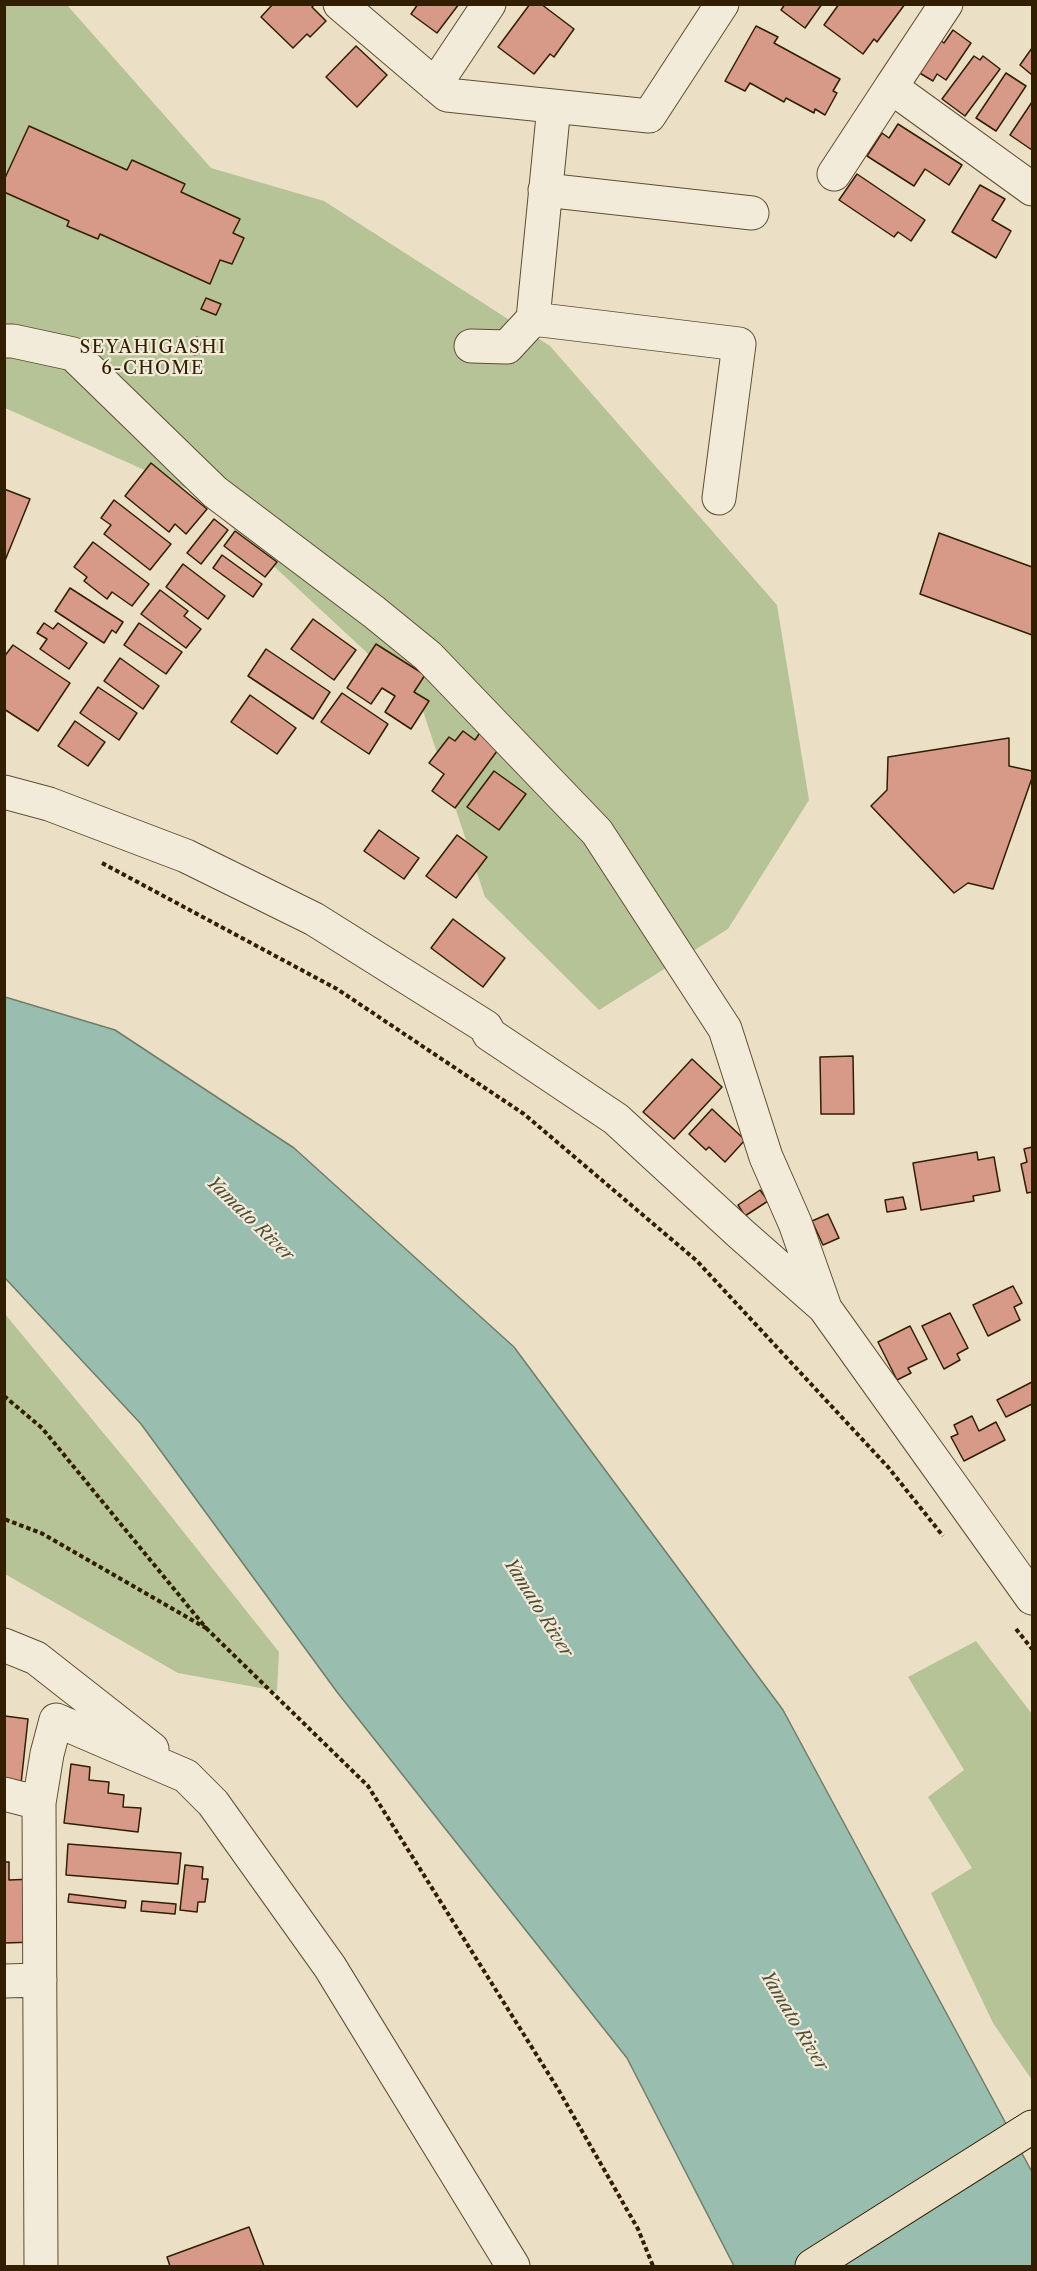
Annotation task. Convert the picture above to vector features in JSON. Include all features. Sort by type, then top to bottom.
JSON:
[{"type":"highway","points":[[812,2266],[1032,2127]]},
{"type":"street","points":[[340,4],[447,95],[649,116],[722,4]]},
{"type":"street","points":[[435,85],[489,4]]},
{"type":"street","points":[[834,174],[946,4]]},
{"type":"street","points":[[891,87],[1032,189]]},
{"type":"street","points":[[471,346],[507,347],[533,319],[554,106]]},
{"type":"street","points":[[545,190],[752,213]]},
{"type":"street","points":[[533,319],[739,344],[719,498]]},
{"type":"street","points":[[4,341],[14,341],[73,354],[215,492],[374,612],[428,656],[597,832],[725,1029],[766,1157],[795,1223],[824,1307]]},
{"type":"street","points":[[4,792],[50,804],[186,856],[324,925],[486,1027],[489,1034],[616,1119],[824,1307],[1032,1598]]},
{"type":"street","points":[[4,1645],[36,1658],[186,1776],[213,1803],[330,1967],[513,2266]]},
{"type":"street","points":[[41,2266],[39,1803],[47,1754],[56,1720],[186,1776]]},
{"type":"street","points":[[4,1794],[39,1803]]},
{"type":"street","points":[[4,1981],[40,1980]]},
{"type":"path","points":[[94,859],[337,990],[524,1114],[697,1261],[888,1467],[946,1540]]},
{"type":"path","points":[[4,1396],[42,1428],[206,1628],[368,1786],[558,2089],[638,2229],[653,2266]]},
{"type":"path","points":[[4,1520],[41,1533],[206,1628]]},
{"type":"path","points":[[1011,1622],[1032,1649]]},
{"type":"shaded area","points":[[5,5],[67,5],[211,168],[324,201],[550,346],[777,605],[809,800],[728,929],[599,1010],[485,897],[420,702],[194,492],[5,408]]},
{"type":"shaded area","points":[[5,1314],[139,1476],[279,1652],[277,1691],[178,1673],[5,1574]]},
{"type":"shaded area","points":[[976,1641],[1032,1714],[1032,2080],[993,2023],[931,1893],[972,1868],[928,1797],[964,1770],[908,1677]]},
{"type":"water","name":"Yamato River","points":[[5,997],[115,1030],[294,1148],[514,1347],[783,1710],[1032,2172],[1032,2266],[734,2266],[627,2058],[337,1692],[141,1424],[5,1278]]},
{"type":"building","points":[[273,4],[315,4],[312,7],[326,21],[310,37],[307,34],[293,48],[261,17]]},
{"type":"building","points":[[418,4],[459,4],[437,33],[411,14]]},
{"type":"building","points":[[530,4],[541,4],[574,29],[554,57],[550,54],[534,74],[498,47]]},
{"type":"building","points":[[785,4],[822,4],[805,28],[781,10]]},
{"type":"building","points":[[839,4],[905,4],[877,42],[874,39],[863,54],[824,25]]},
{"type":"building","points":[[756,26],[778,37],[774,43],[840,79],[833,91],[837,93],[825,115],[815,109],[814,113],[786,98],[784,102],[750,83],[745,91],[725,81]]},
{"type":"building","points":[[953,30],[971,43],[946,80],[937,74],[933,81],[918,72],[940,40],[944,43]]},
{"type":"building","points":[[356,46],[387,75],[357,107],[326,77]]},
{"type":"building","points":[[1032,48],[1032,75],[1020,65]]},
{"type":"building","points":[[974,56],[980,60],[983,56],[1000,69],[965,116],[942,99]]},
{"type":"building","points":[[1006,73],[1026,86],[996,131],[976,118]]},
{"type":"building","points":[[1032,102],[1032,150],[1010,135]]},
{"type":"building","points":[[898,124],[962,165],[949,185],[925,169],[914,186],[867,156],[882,133],[889,138]]},
{"type":"building","points":[[29,126],[127,170],[132,160],[185,184],[181,192],[240,219],[233,233],[244,238],[232,264],[220,260],[210,284],[100,234],[98,239],[67,226],[69,221],[4,192],[4,180]]},
{"type":"building","points":[[857,174],[925,220],[911,241],[898,232],[894,237],[839,200]]},
{"type":"building","points":[[980,185],[1005,199],[992,220],[1011,231],[996,258],[952,232]]},
{"type":"building","points":[[206,298],[221,304],[216,315],[201,309]]},
{"type":"building","points":[[197,337],[202,340],[195,355],[190,353]]},
{"type":"building","points":[[151,463],[207,509],[186,534],[175,524],[169,532],[125,496]]},
{"type":"building","points":[[4,489],[30,499],[4,563]]},
{"type":"building","points":[[114,500],[171,544],[150,570],[104,534],[111,525],[101,518]]},
{"type":"building","points":[[214,519],[228,530],[201,564],[187,553]]},
{"type":"building","points":[[235,531],[277,562],[265,577],[224,546]]},
{"type":"building","points":[[939,533],[1032,567],[1032,635],[920,594]]},
{"type":"building","points":[[93,542],[149,584],[132,606],[112,592],[107,599],[84,581],[87,577],[74,567]]},
{"type":"building","points":[[222,555],[262,584],[253,597],[213,568]]},
{"type":"building","points":[[183,564],[225,596],[208,619],[166,587]]},
{"type":"building","points":[[70,588],[123,622],[116,633],[112,630],[104,643],[55,611]]},
{"type":"building","points":[[160,590],[188,611],[184,616],[201,629],[186,648],[141,614]]},
{"type":"building","points":[[313,619],[356,650],[334,680],[291,649]]},
{"type":"building","points":[[44,623],[53,629],[58,623],[87,643],[69,669],[40,649],[47,639],[37,633]]},
{"type":"building","points":[[139,623],[182,652],[166,674],[124,645]]},
{"type":"building","points":[[376,644],[425,675],[414,692],[429,701],[411,729],[385,712],[395,696],[382,688],[371,704],[347,688]]},
{"type":"building","points":[[13,645],[70,683],[38,731],[4,709],[4,657]]},
{"type":"building","points":[[266,649],[330,692],[313,719],[248,676]]},
{"type":"building","points":[[120,658],[159,686],[143,709],[104,681]]},
{"type":"building","points":[[98,687],[137,713],[119,740],[80,713]]},
{"type":"building","points":[[342,693],[388,724],[369,754],[321,722]]},
{"type":"building","points":[[250,695],[296,728],[277,754],[231,722]]},
{"type":"building","points":[[75,721],[105,742],[88,766],[58,746]]},
{"type":"building","points":[[483,728],[503,743],[455,808],[432,791],[444,774],[429,763],[449,737],[455,741],[463,731],[475,740]]},
{"type":"building","points":[[1009,738],[1009,766],[1032,771],[1032,778],[993,889],[968,883],[954,893],[871,806],[887,790],[888,757]]},
{"type":"building","points":[[494,771],[526,794],[499,830],[467,807]]},
{"type":"building","points":[[379,830],[419,858],[404,879],[364,851]]},
{"type":"building","points":[[457,835],[487,857],[456,898],[426,876]]},
{"type":"building","points":[[453,919],[505,958],[483,987],[431,948]]},
{"type":"building","points":[[853,1056],[854,1114],[821,1114],[820,1057]]},
{"type":"building","points":[[692,1059],[722,1087],[674,1139],[643,1112]]},
{"type":"building","points":[[712,1109],[745,1140],[725,1162],[709,1147],[706,1150],[689,1134]]},
{"type":"building","points":[[1032,1147],[1032,1192],[1027,1193],[1021,1164],[1027,1162],[1024,1149]]},
{"type":"building","points":[[977,1152],[978,1160],[994,1157],[1000,1191],[973,1196],[974,1201],[921,1210],[913,1163]]},
{"type":"building","points":[[760,1190],[768,1201],[745,1216],[738,1205]]},
{"type":"building","points":[[903,1197],[906,1209],[887,1212],[885,1200]]},
{"type":"building","points":[[828,1214],[839,1238],[823,1245],[812,1221]]},
{"type":"building","points":[[1013,1286],[1022,1303],[1014,1307],[1020,1320],[988,1336],[973,1305]]},
{"type":"building","points":[[950,1313],[968,1348],[957,1354],[960,1360],[944,1369],[922,1326]]},
{"type":"building","points":[[910,1326],[927,1359],[908,1368],[911,1373],[897,1380],[878,1342]]},
{"type":"building","points":[[1032,1382],[1032,1404],[1006,1417],[997,1400]]},
{"type":"building","points":[[972,1416],[979,1431],[996,1422],[1005,1440],[964,1461],[951,1437],[958,1434],[954,1425]]},
{"type":"building","points":[[5,1716],[28,1719],[21,1784],[4,1782]]},
{"type":"building","points":[[71,1764],[90,1767],[89,1780],[109,1782],[108,1793],[124,1795],[123,1807],[141,1808],[138,1832],[64,1823]]},
{"type":"building","points":[[68,1844],[181,1853],[178,1884],[66,1875]]},
{"type":"building","points":[[4,1862],[9,1862],[9,1880],[34,1879],[35,1942],[4,1943]]},
{"type":"building","points":[[185,1865],[203,1867],[202,1879],[208,1879],[205,1902],[198,1902],[197,1912],[180,1910]]},
{"type":"building","points":[[69,1894],[126,1901],[125,1908],[68,1902]]},
{"type":"building","points":[[142,1901],[176,1904],[175,1914],[141,1911]]},
{"type":"building","points":[[249,2227],[264,2266],[170,2266],[167,2257]]},
{"type":"district","name":"SEYAHIGASHI 6-CHOME","points":[[153,358]]}]
